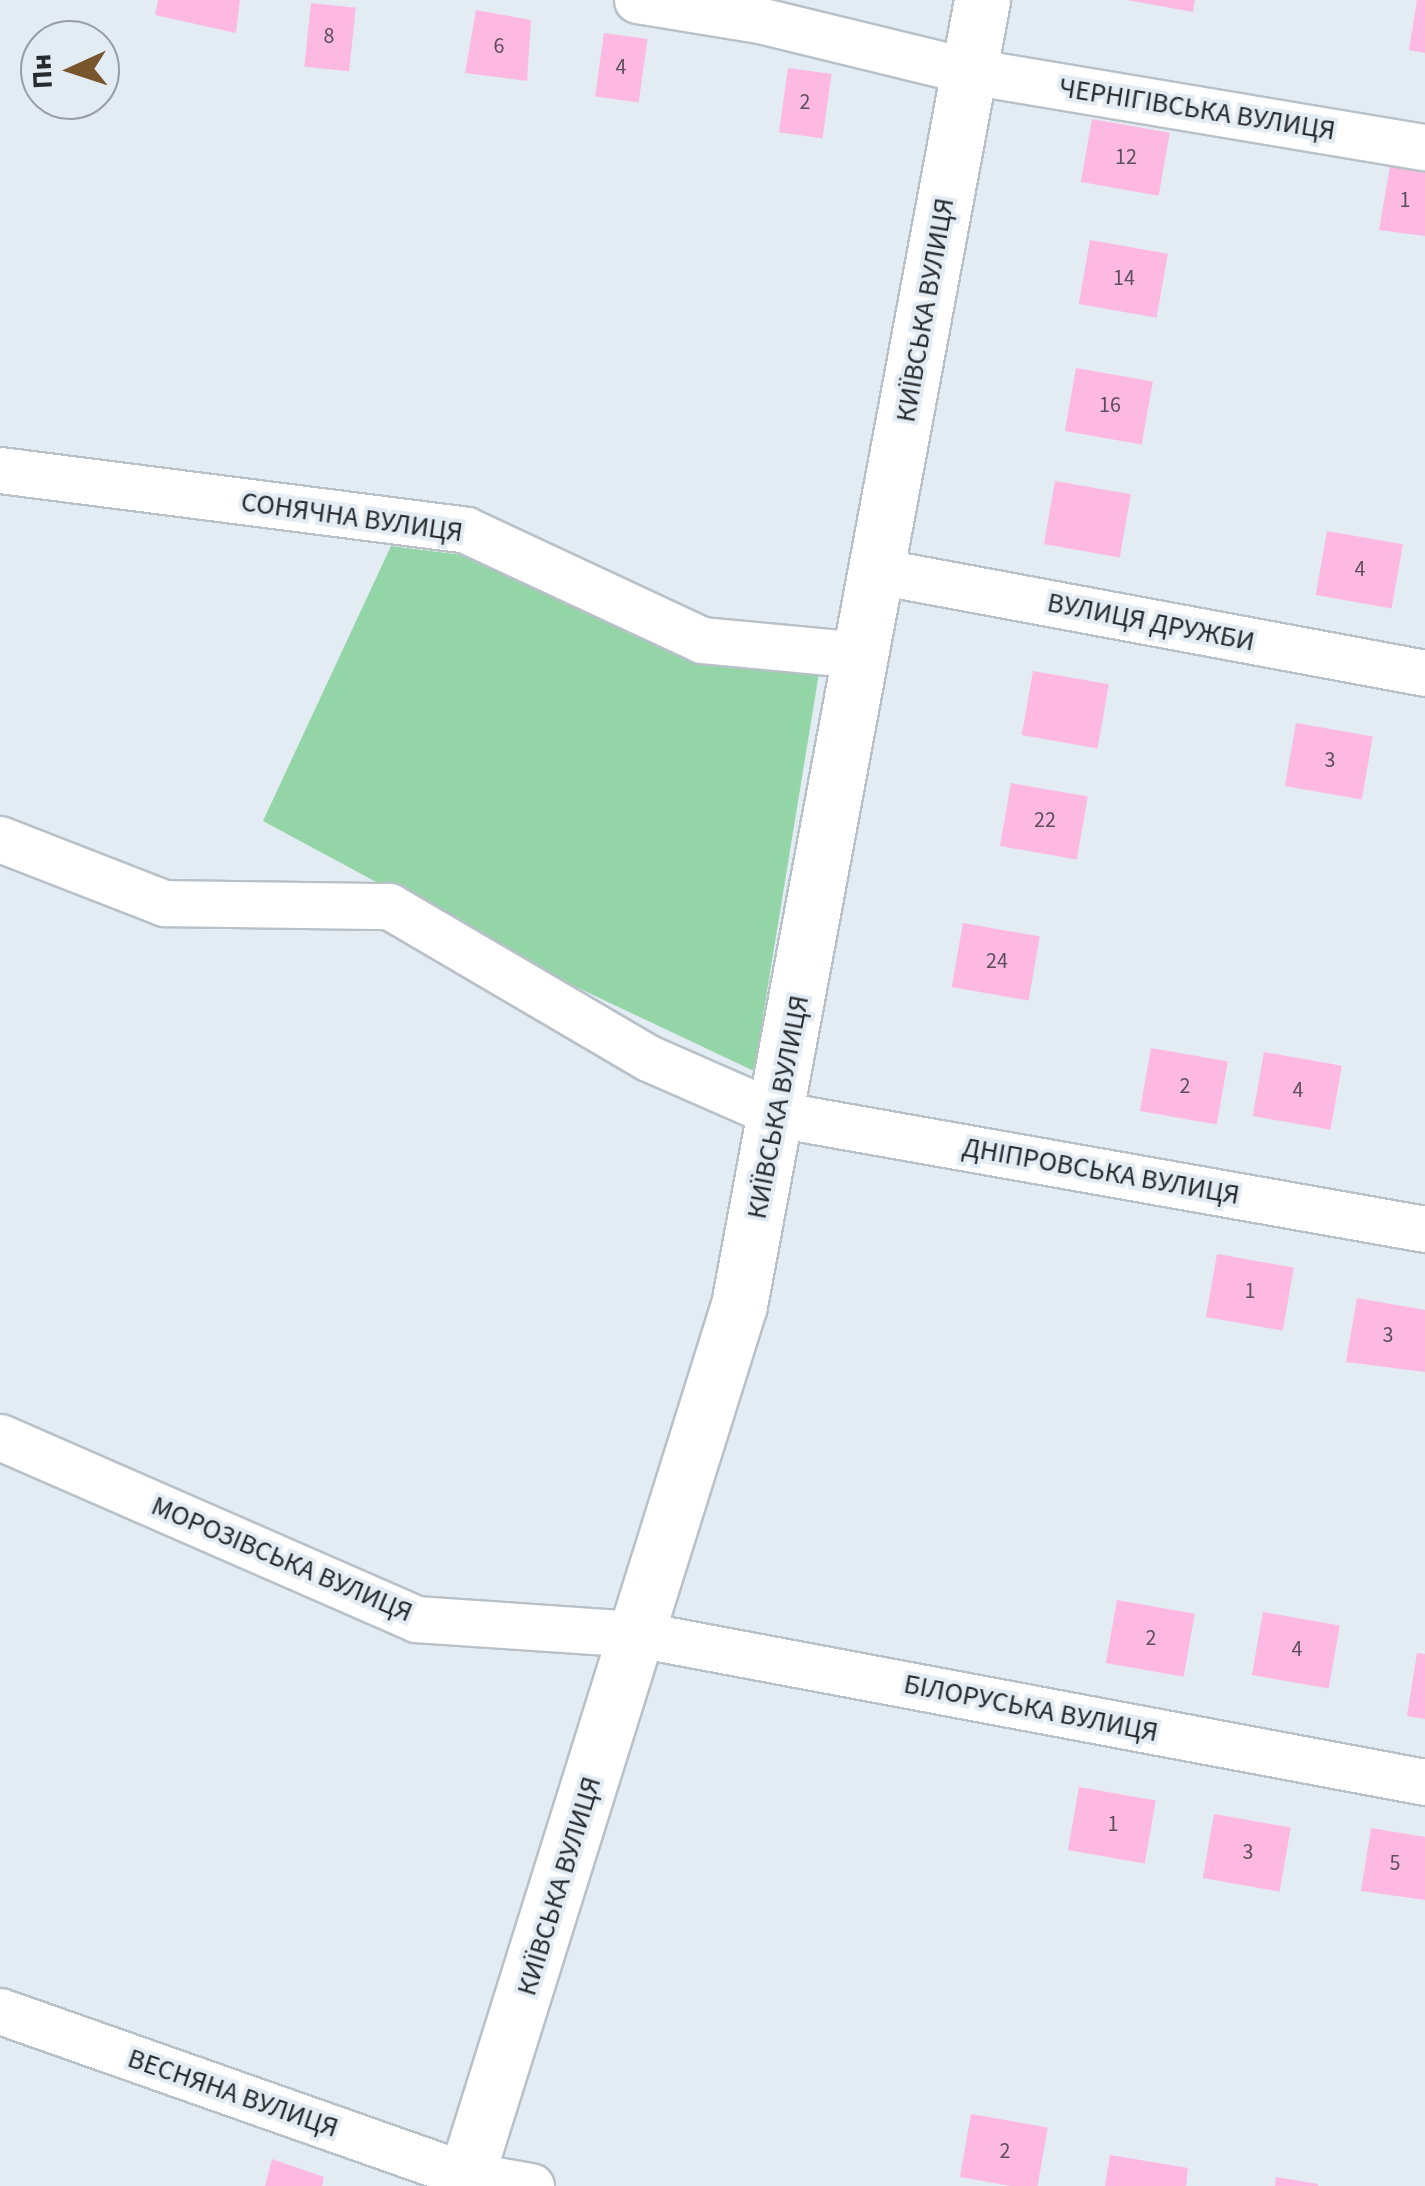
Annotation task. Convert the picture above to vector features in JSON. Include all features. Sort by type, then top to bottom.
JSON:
[{"type":"main road","name":"КИЇВСЬКА ВУЛИЦЯ","points":[[465,2180],[739,1304],[982,0]]},
{"type":"street","name":"ЧЕРНІГІВСЬКА ВУЛИЦЯ","points":[[638,0],[759,20],[969,71],[1425,147]]},
{"type":"street","name":"СОНЯЧНА ВУЛИЦЯ","points":[[0,470],[466,530],[702,640],[862,655]]},
{"type":"street","name":"ВУЛИЦЯ ДРУЖБИ","points":[[877,571],[1425,673]]},
{"type":"street","points":[[0,839],[164,904],[389,906],[648,1058],[776,1114]]},
{"type":"street","name":"ДНІПРОВСЬКА ВУЛИЦЯ","points":[[776,1114],[1425,1228]]},
{"type":"street","name":"МОРОЗІВСЬКА ВУЛИЦЯ","points":[[0,1437],[416,1619],[637,1634]]},
{"type":"street","name":"БІЛОРУСЬКА ВУЛИЦЯ","points":[[637,1634],[1425,1782]]},
{"type":"street","name":"ВЕСНЯНА ВУЛИЦЯ","points":[[0,2011],[465,2180],[531,2186]]},
{"type":"green space","points":[[391,546],[470,556],[819,673],[754,1071],[536,968],[263,821]]},
{"type":"building","points":[[158,0],[240,0],[236,33],[155,15]]},
{"type":"building","points":[[1127,0],[1195,0],[1193,12]]},
{"type":"building","points":[[1417,0],[1425,0],[1425,53],[1409,50]]},
{"type":"building","points":[[311,3],[356,8],[349,71],[304,67]]},
{"type":"building","points":[[476,10],[531,20],[527,81],[465,73]]},
{"type":"building","points":[[604,33],[648,39],[639,103],[595,96]]},
{"type":"building","points":[[788,68],[832,74],[823,138],[779,132]]},
{"type":"building","points":[[1092,119],[1170,133],[1159,196],[1081,182]]},
{"type":"building","points":[[1390,166],[1425,172],[1425,236],[1379,230]]},
{"type":"building","points":[[1090,240],[1168,254],[1157,318],[1079,304]]},
{"type":"building","points":[[1076,368],[1153,382],[1142,445],[1065,431]]},
{"type":"building","points":[[1055,481],[1131,494],[1120,557],[1044,544]]},
{"type":"building","points":[[1327,531],[1403,544],[1392,608],[1316,595]]},
{"type":"building","points":[[1033,671],[1109,684],[1098,748],[1022,735]]},
{"type":"building","points":[[1296,723],[1373,737],[1362,800],[1285,786]]},
{"type":"building","points":[[1011,783],[1088,797],[1077,860],[1000,846]]},
{"type":"building","points":[[963,923],[1040,937],[1029,1001],[952,987]]},
{"type":"building","points":[[1151,1048],[1228,1062],[1217,1125],[1140,1111]]},
{"type":"building","points":[[1264,1052],[1342,1066],[1331,1130],[1253,1116]]},
{"type":"building","points":[[1217,1254],[1294,1268],[1283,1331],[1206,1317]]},
{"type":"building","points":[[1357,1298],[1425,1310],[1425,1372],[1346,1362]]},
{"type":"building","points":[[1117,1600],[1195,1614],[1184,1677],[1106,1663]]},
{"type":"building","points":[[1263,1612],[1340,1626],[1329,1689],[1252,1675]]},
{"type":"building","points":[[1417,1653],[1425,1654],[1425,1719],[1407,1716]]},
{"type":"building","points":[[1079,1787],[1156,1801],[1145,1864],[1068,1850]]},
{"type":"building","points":[[1214,1814],[1291,1828],[1280,1892],[1203,1878]]},
{"type":"building","points":[[1371,1828],[1425,1837],[1425,1900],[1361,1891]]},
{"type":"building","points":[[971,2114],[1048,2128],[1038,2186],[1011,2186],[960,2177]]},
{"type":"building","points":[[1110,2155],[1188,2168],[1186,2186],[1105,2186]]},
{"type":"building","points":[[272,2159],[324,2177],[322,2186],[265,2186]]},
{"type":"building","points":[[1276,2177],[1318,2184],[1318,2186],[1275,2186]]}]
